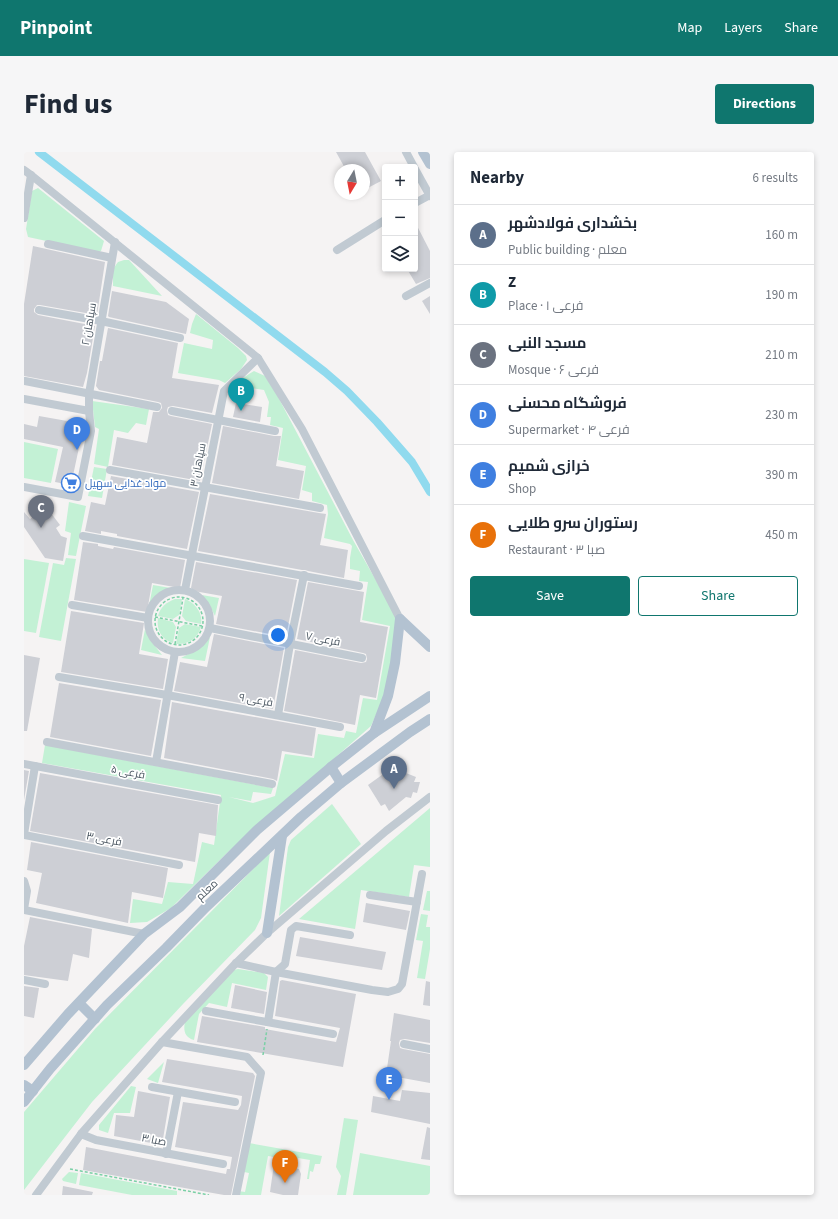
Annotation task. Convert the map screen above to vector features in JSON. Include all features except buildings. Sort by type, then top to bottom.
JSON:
[{"type":"main road","points":[[423,152],[430,164]]},
{"type":"main road","points":[[400,619],[430,648]]},
{"type":"main road","points":[[374,733],[388,696],[400,619]]},
{"type":"main road","name":"معلم","points":[[24,1065],[78,1003],[144,934],[180,907],[257,830],[331,767],[374,733],[430,696]]},
{"type":"main road","name":"معلم","points":[[24,1102],[107,1005],[166,948],[206,906],[341,783],[430,719]]},
{"type":"main road","points":[[331,767],[341,783]]},
{"type":"main road","points":[[267,933],[282,836]]},
{"type":"main road","points":[[78,1003],[95,1018]]},
{"type":"main road","points":[[24,1085],[33,1091]]},
{"type":"street","points":[[406,152],[412,164]]},
{"type":"street","points":[[24,170],[258,358],[302,429],[400,619]]},
{"type":"street","points":[[24,218],[31,175]]},
{"type":"street","points":[[418,175],[430,196],[418,202]]},
{"type":"street","points":[[337,250],[382,222]]},
{"type":"street","name":"سپاهان ۲","points":[[24,487],[78,497],[91,431],[89,394],[115,242]]},
{"type":"street","points":[[48,244],[112,258]]},
{"type":"street","points":[[406,296],[430,283]]},
{"type":"street","points":[[39,310],[101,321],[180,338]]},
{"type":"street","name":"سپاهان ۳","points":[[184,594],[224,390],[258,358]]},
{"type":"street","points":[[25,381],[158,407]]},
{"type":"street","points":[[24,399],[89,411]]},
{"type":"street","points":[[172,411],[276,431]]},
{"type":"street","points":[[110,470],[320,508]]},
{"type":"street","points":[[84,536],[359,586]]},
{"type":"street","points":[[278,715],[304,575]]},
{"type":"street","points":[[174,590],[184,594],[194,594],[202,600],[208,608],[210,618],[206,627],[206,637],[201,644],[184,652],[175,648],[166,649],[158,644],[152,636],[149,627],[152,618],[151,608],[157,600],[174,590]]},
{"type":"street","points":[[72,605],[152,618]]},
{"type":"street","name":"فرعی ۷","points":[[206,627],[362,658]]},
{"type":"street","points":[[156,762],[175,648]]},
{"type":"street","name":"فرعی ۹","points":[[59,677],[340,727]]},
{"type":"street","points":[[47,742],[272,784]]},
{"type":"street","name":"فرعی ۵","points":[[24,764],[218,800]]},
{"type":"street","points":[[24,834],[34,766]]},
{"type":"street","points":[[36,1195],[81,1134],[162,1042],[236,963],[267,933],[386,831],[430,797]]},
{"type":"street","name":"فرعی ۳","points":[[24,834],[179,865]]},
{"type":"street","points":[[236,963],[372,990],[388,992],[398,990],[402,984],[422,874]]},
{"type":"street","points":[[24,881],[27,891],[24,910],[144,934]]},
{"type":"street","points":[[370,895],[417,902]]},
{"type":"street","points":[[268,1022],[276,972],[285,964],[291,930],[296,926],[350,935]]},
{"type":"street","points":[[24,980],[45,984]]},
{"type":"street","points":[[206,1011],[333,1034]]},
{"type":"street","points":[[162,1042],[246,1057],[261,1073],[236,1195]]},
{"type":"street","points":[[404,1044],[430,1049]]},
{"type":"street","points":[[152,1087],[235,1102]]},
{"type":"street","points":[[166,1154],[178,1092]]},
{"type":"street","name":"صبا ۳","points":[[81,1134],[96,1140],[224,1164]]},
{"type":"path","points":[[152,618],[164,602],[184,594]]},
{"type":"path","points":[[175,648],[184,594]]},
{"type":"path","points":[[184,594],[199,608],[206,627]]},
{"type":"path","points":[[152,618],[206,627]]},
{"type":"path","points":[[152,618],[160,635],[175,648]]},
{"type":"path","points":[[175,648],[191,642],[206,627]]},
{"type":"path","points":[[263,1055],[268,1022]]},
{"type":"path","points":[[70,1169],[209,1195]]},
{"type":"green space","points":[[38,188],[104,241],[101,251],[97,252],[28,237],[26,229],[32,191]]},
{"type":"green space","points":[[129,260],[162,296],[113,286],[113,269],[118,262]]},
{"type":"green space","points":[[196,314],[246,356],[247,360],[241,369],[225,383],[219,380],[178,373],[184,343],[212,349],[213,340],[190,333]]},
{"type":"green space","points":[[254,371],[265,376],[276,393],[353,540],[398,619],[391,667],[383,699],[371,726],[228,852],[171,908],[147,922],[130,923],[133,899],[162,904],[168,882],[193,884],[202,842],[214,845],[221,795],[42,763],[45,745],[273,788],[271,794],[253,792],[251,801],[229,797],[253,803],[275,796],[285,754],[314,758],[318,734],[344,738],[346,731],[356,733],[363,698],[377,700],[390,626],[362,620],[368,582],[359,581],[360,571],[350,569],[352,546],[350,544],[324,538],[328,514],[327,505],[312,501],[312,493],[302,490],[306,466],[278,460],[283,428],[270,425],[271,417],[267,417],[269,402],[264,390],[239,386],[234,389],[234,384]]},
{"type":"green space","points":[[92,401],[149,409],[146,425],[136,423],[128,433],[114,430],[108,467],[94,464],[99,429],[95,427]]},
{"type":"green space","points":[[24,442],[58,449],[51,483],[24,478]]},
{"type":"green space","points":[[94,467],[107,469],[102,498],[88,496]]},
{"type":"green space","points":[[69,502],[86,506],[76,556],[68,555],[71,533],[65,531]]},
{"type":"green space","points":[[66,558],[76,559],[61,641],[39,637],[53,563],[64,565]]},
{"type":"green space","points":[[24,559],[49,563],[36,633],[24,631]]},
{"type":"green space","points":[[153,585],[171,588],[157,597],[149,606]]},
{"type":"green space","points":[[202,595],[219,598],[215,616],[210,606]]},
{"type":"green space","points":[[175,599],[182,599],[179,615],[173,619],[158,616],[164,605]]},
{"type":"green space","points":[[185,599],[198,609],[201,616],[201,624],[186,621],[182,616]]},
{"type":"green space","points":[[158,618],[173,622],[176,627],[173,643],[166,640],[161,634],[158,627]]},
{"type":"green space","points":[[185,624],[201,627],[200,631],[192,640],[185,643],[176,644],[179,628]]},
{"type":"green space","points":[[145,629],[151,641],[162,655],[141,650]]},
{"type":"green space","points":[[210,637],[205,661],[181,658],[197,649]]},
{"type":"green space","points":[[332,804],[361,844],[279,916],[288,847],[291,840]]},
{"type":"green space","points":[[430,808],[430,867],[414,865],[409,897],[361,890],[355,929],[299,919]]},
{"type":"green space","points":[[270,852],[261,918],[255,930],[183,1004],[92,1102],[24,1190],[24,1112],[95,1029]]},
{"type":"green space","points":[[427,891],[430,891],[430,911],[423,910]]},
{"type":"green space","points":[[421,914],[428,915],[426,927],[430,927],[430,949],[425,979],[417,978],[423,941],[416,940]]},
{"type":"green space","points":[[238,969],[264,973],[268,977],[266,990],[232,983],[227,1007],[209,1003],[199,1014],[194,1040],[190,1039],[184,1029],[186,1018],[234,970]]},
{"type":"green space","points":[[164,1062],[158,1083],[147,1079]]},
{"type":"green space","points":[[131,1086],[136,1087],[130,1113],[114,1113],[108,1133],[99,1130],[99,1125]]},
{"type":"green space","points":[[344,1118],[358,1120],[346,1195],[337,1195],[341,1176],[336,1167]]},
{"type":"green space","points":[[249,1143],[322,1156],[320,1164],[315,1164],[313,1172],[310,1171],[309,1179],[307,1179],[310,1160],[298,1158],[297,1161],[268,1156],[261,1195],[238,1195],[238,1191],[245,1192],[249,1173],[244,1172]]},
{"type":"green space","points":[[360,1153],[430,1166],[430,1195],[353,1195]]},
{"type":"green space","points":[[69,1172],[78,1173],[76,1184],[63,1181],[62,1179]]},
{"type":"green space","points":[[81,1173],[177,1191],[177,1195],[132,1195],[79,1185]]},
{"type":"waterway","points":[[39,152],[325,372],[347,391],[412,462],[430,492]]},
{"type":"place","name":"Z","points":[[241,411]]},
{"type":"place","name":"فروشگاه محسنی","points":[[77,450]]},
{"type":"place","name":"مواد غذایی سهیل","points":[[71,483]]},
{"type":"place","name":"مسجد النبی","points":[[41,528]]},
{"type":"place","name":"بخشداری فولادشهر","points":[[394,789]]},
{"type":"place","name":"خرازی شمیم","points":[[389,1100]]},
{"type":"place","name":"رستوران سرو طلایی","points":[[285,1183]]}]
